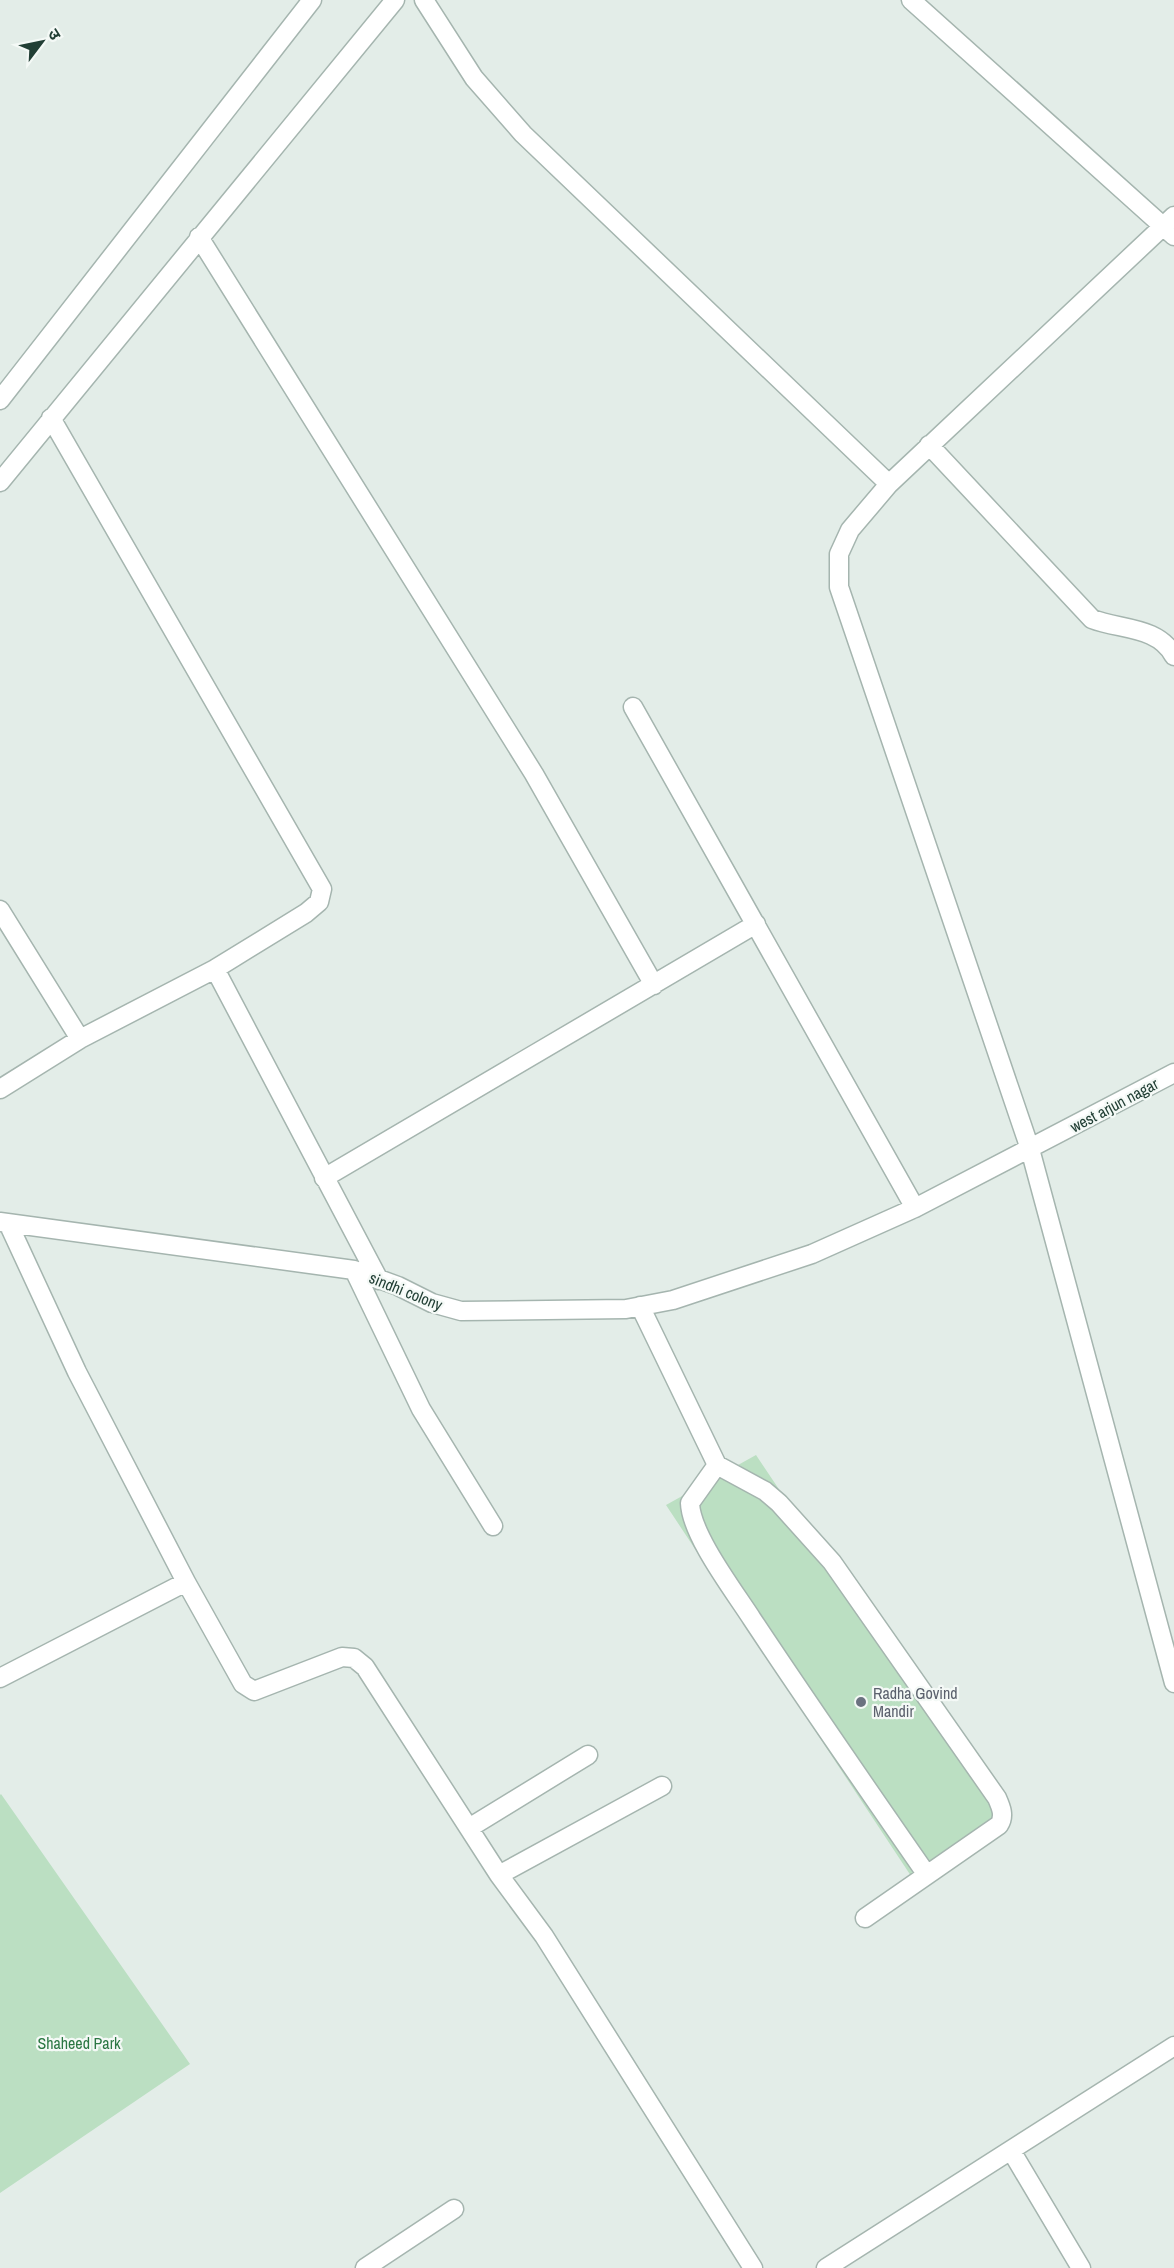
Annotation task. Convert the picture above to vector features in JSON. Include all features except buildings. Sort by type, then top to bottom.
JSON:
[{"type":"street","points":[[0,400],[312,0]]},
{"type":"street","points":[[0,482],[395,0]]},
{"type":"street","points":[[423,0],[474,78],[523,134],[889,484]]},
{"type":"street","points":[[911,0],[1171,226],[889,484],[850,530],[839,554],[839,587],[1030,1149],[1174,1683]]},
{"type":"street","points":[[199,237],[534,774],[654,985]]},
{"type":"street","points":[[0,1089],[80,1039],[215,969],[306,913],[319,902],[322,889],[51,418]]},
{"type":"street","points":[[929,445],[1092,619],[1109,626],[1158,637],[1174,656]]},
{"type":"street","points":[[633,707],[915,1208]]},
{"type":"street","points":[[0,910],[80,1039]]},
{"type":"street","points":[[324,1178],[756,924]]},
{"type":"street","points":[[215,969],[379,1280]]},
{"type":"street","name":"west arjun nagar","points":[[915,1208],[1054,1138],[1174,1073]]},
{"type":"street","name":"sindhi colony","points":[[4,1223],[354,1270],[398,1286],[432,1303],[461,1311],[626,1309],[673,1300],[812,1254],[915,1208]]},
{"type":"street","points":[[4,1223],[77,1372],[186,1582],[243,1684],[254,1691],[342,1657],[354,1658],[364,1667],[499,1875],[544,1936],[753,2268]]},
{"type":"street","points":[[354,1270],[421,1409],[493,1526]]},
{"type":"street","points":[[640,1306],[717,1465],[765,1491],[779,1503],[832,1562],[998,1798],[1002,1809],[1002,1820],[999,1825],[865,1918]]},
{"type":"street","points":[[717,1465],[690,1503],[692,1516],[708,1551],[815,1715],[927,1875]]},
{"type":"street","points":[[0,1678],[186,1582]]},
{"type":"street","points":[[469,1828],[588,1755]]},
{"type":"street","points":[[499,1875],[662,1786]]},
{"type":"street","points":[[826,2268],[1012,2152],[1062,2115],[1174,2046]]},
{"type":"street","points":[[1012,2152],[1082,2268]]},
{"type":"street","points":[[365,2268],[454,2209]]},
{"type":"green space","points":[[756,1455],[998,1816],[913,1879],[666,1505]]},
{"type":"green space","name":"Shaheed Park","points":[[0,1795],[190,2064],[0,2193]]},
{"type":"place","name":"Radha Govind Mandir","points":[[861,1702]]}]
